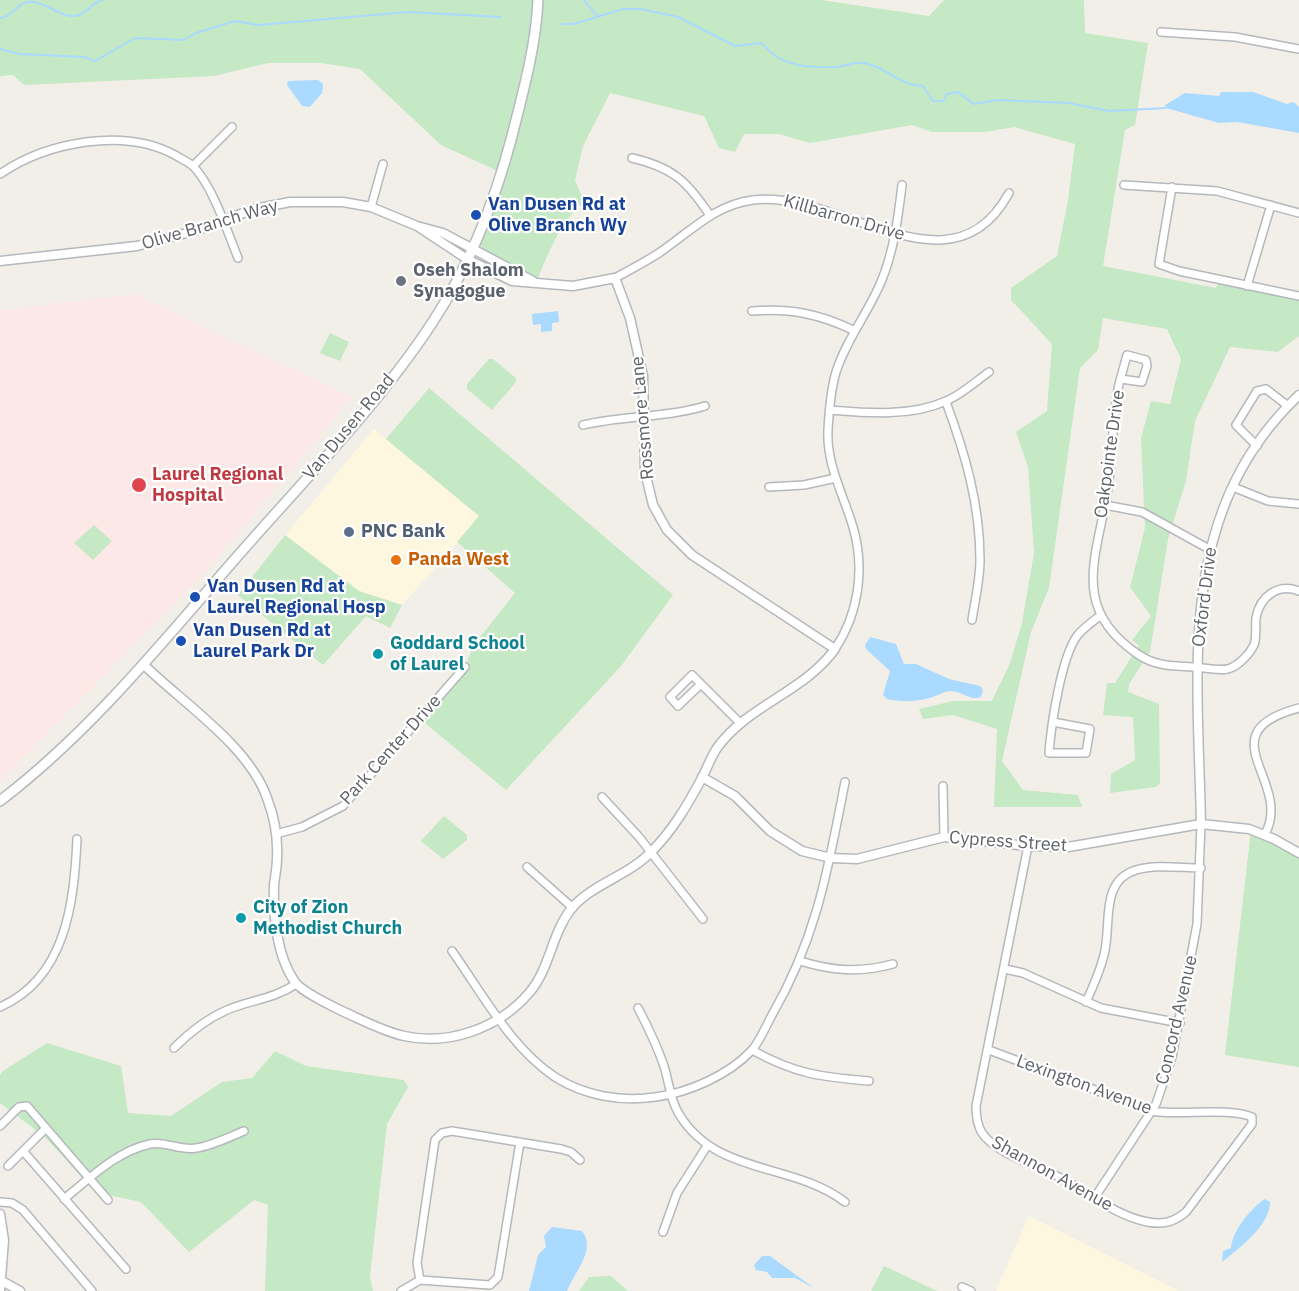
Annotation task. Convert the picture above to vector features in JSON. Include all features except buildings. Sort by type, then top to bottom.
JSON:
[{"type":"main road","name":"Van Dusen Road","points":[[0,801],[75,738],[144,665],[396,372],[432,324],[472,248],[508,155],[526,79],[538,0]]},
{"type":"street","points":[[1161,32],[1235,37],[1299,50]]},
{"type":"street","points":[[193,166],[232,127]]},
{"type":"street","points":[[0,174],[27,159],[62,147],[122,140],[165,149],[193,166],[222,220],[238,258]]},
{"type":"street","points":[[632,158],[669,170],[691,188],[709,214]]},
{"type":"street","points":[[371,207],[383,164]]},
{"type":"street","points":[[144,665],[244,758],[260,781],[268,799],[276,834],[278,859],[274,884],[278,935],[283,955],[296,984],[331,1005],[404,1036],[433,1038],[469,1034],[500,1019],[530,993],[544,969],[553,943],[573,908],[650,854],[667,835],[717,748],[740,723],[824,665],[847,630],[855,609],[859,570],[853,528],[836,478],[828,433],[830,410],[836,372],[882,280],[897,232],[902,185]]},
{"type":"street","points":[[1124,185],[1232,193],[1299,213]]},
{"type":"street","points":[[1172,187],[1159,264],[1171,269],[1299,296]]},
{"type":"street","name":"Killbarron Drive","points":[[467,258],[512,281],[573,286],[615,278],[659,253],[709,214],[751,200],[777,198],[940,242],[956,240],[988,224],[1009,193]]},
{"type":"street","name":"Olive Branch Way","points":[[0,261],[137,246],[198,230],[254,209],[290,202],[343,202],[371,207],[417,226],[443,232],[472,248]]},
{"type":"street","points":[[1246,286],[1271,205]]},
{"type":"street","name":"Olive Branch Way","points":[[417,226],[467,258]]},
{"type":"street","name":"Killbarron Drive","points":[[472,248],[536,283]]},
{"type":"street","name":"Rossmore Lane","points":[[615,278],[630,318],[643,376],[645,472],[653,505],[667,530],[692,555],[835,649]]},
{"type":"street","points":[[752,311],[782,309],[805,312],[827,317],[855,332]]},
{"type":"street","name":"Oakpointe Drive","points":[[1120,379],[1142,382],[1146,360],[1127,355],[1120,379],[1111,430],[1110,477],[1091,575],[1093,591],[1101,615],[1117,638],[1146,659],[1169,666],[1223,669],[1238,663],[1253,646],[1258,610],[1268,595],[1284,588],[1299,591]]},
{"type":"street","points":[[830,410],[865,413],[890,412],[946,402],[989,372]]},
{"type":"street","points":[[1257,446],[1236,426],[1257,391],[1266,389],[1288,406]]},
{"type":"street","name":"Oxford Drive","points":[[1201,824],[1198,667],[1201,603],[1209,549],[1218,520],[1233,487],[1257,446],[1299,395]]},
{"type":"street","points":[[946,402],[963,448],[978,518],[980,562],[972,620]]},
{"type":"street","points":[[583,425],[615,417],[681,413],[705,406]]},
{"type":"street","points":[[769,487],[804,485],[836,478]]},
{"type":"street","points":[[1233,487],[1268,501],[1299,504]]},
{"type":"street","points":[[1105,505],[1142,512],[1209,549]]},
{"type":"street","points":[[1053,722],[1088,726],[1091,732],[1089,751],[1083,755],[1049,753],[1053,722],[1070,647],[1083,629],[1101,615]]},
{"type":"street","name":"Park Center Drive","points":[[276,834],[302,827],[343,806],[465,667]]},
{"type":"street","points":[[700,684],[678,706],[669,697],[692,675],[740,723]]},
{"type":"street","points":[[1265,834],[1271,820],[1271,798],[1254,759],[1255,736],[1262,726],[1276,716],[1299,708]]},
{"type":"street","name":"Cypress Street","points":[[702,777],[735,796],[770,831],[802,851],[831,858],[857,859],[944,837],[1068,848],[1201,824],[1233,826],[1265,834],[1299,853]]},
{"type":"street","points":[[452,951],[523,1049],[554,1076],[581,1090],[611,1098],[644,1099],[671,1095],[720,1074],[752,1050],[800,961],[819,910],[845,782]]},
{"type":"street","points":[[943,786],[944,837]]},
{"type":"street","points":[[602,797],[639,837],[703,919]]},
{"type":"street","name":"Concord Avenue","points":[[1095,1197],[1151,1111],[1166,1075],[1180,1023],[1196,936],[1201,868],[1201,824]]},
{"type":"street","points":[[0,1007],[26,991],[46,970],[61,944],[69,910],[77,839]]},
{"type":"street","name":"Shannon Avenue","points":[[1028,846],[976,1106],[982,1134],[998,1146],[1095,1197],[1144,1221],[1162,1223],[1176,1220],[1186,1212],[1235,1149],[1252,1124],[1252,1117]]},
{"type":"street","points":[[527,867],[573,908]]},
{"type":"street","points":[[1086,1002],[1105,953],[1110,900],[1117,883],[1127,874],[1140,869],[1201,868]]},
{"type":"street","points":[[800,961],[846,971],[872,969],[892,964]]},
{"type":"street","points":[[1005,969],[1023,973],[1113,1012],[1180,1023]]},
{"type":"street","points":[[174,1048],[209,1019],[227,1010],[282,993],[296,984]]},
{"type":"street","points":[[638,1008],[654,1038],[678,1114],[707,1146],[750,1166],[806,1180],[830,1191],[845,1202]]},
{"type":"street","points":[[752,1050],[783,1067],[804,1074],[870,1081]]},
{"type":"street","name":"Lexington Avenue","points":[[989,1050],[1151,1111],[1173,1114],[1240,1113],[1252,1117]]},
{"type":"street","points":[[0,1126],[19,1107],[27,1106],[108,1200]]},
{"type":"street","points":[[8,1166],[46,1128]]},
{"type":"street","points":[[64,1198],[113,1160],[143,1146],[154,1143],[173,1148],[197,1148],[244,1131]]},
{"type":"street","points":[[420,1280],[417,1263],[435,1140],[442,1133],[452,1131],[571,1152],[580,1160]]},
{"type":"street","points":[[400,1291],[420,1280],[490,1285],[498,1277],[520,1143]]},
{"type":"street","points":[[663,1232],[677,1193],[707,1146]]},
{"type":"street","points":[[23,1152],[126,1269]]},
{"type":"street","points":[[0,1202],[12,1203],[23,1210],[92,1291]]},
{"type":"street","points":[[0,1214],[4,1240],[0,1291]]},
{"type":"street","points":[[0,1251],[4,1240]]},
{"type":"street","points":[[1,1281],[20,1291]]},
{"type":"street","points":[[962,1287],[971,1291]]},
{"type":"shaded area","name":"Laurel Regional Hospital","points":[[134,294],[352,397],[205,573],[0,781],[0,310]]},
{"type":"shaded area","points":[[374,429],[480,517],[402,605],[359,591],[285,535]]},
{"type":"shaded area","points":[[1029,1216],[1177,1290],[1180,1291],[996,1291]]},
{"type":"green space","points":[[0,0],[821,0],[929,16],[944,0],[1084,0],[1085,33],[1148,43],[1135,125],[1125,130],[1103,266],[1216,288],[1220,280],[1299,296],[1299,336],[1278,352],[1230,347],[1195,421],[1186,481],[1168,539],[1150,652],[1129,684],[1128,692],[1159,704],[1160,783],[1156,787],[1110,793],[1111,774],[1135,760],[1133,717],[1103,715],[1107,683],[1115,683],[1139,645],[1132,640],[1151,616],[1130,587],[1145,528],[1141,438],[1151,401],[1170,404],[1181,359],[1167,329],[1103,318],[1098,350],[1080,368],[1049,588],[1031,632],[1002,761],[1023,790],[1078,795],[1082,807],[994,807],[997,729],[953,715],[923,719],[919,709],[953,701],[992,701],[1010,663],[1022,623],[1034,553],[1028,467],[1016,432],[1047,411],[1052,344],[1011,300],[1011,288],[1057,256],[1068,200],[1075,144],[1014,127],[986,132],[932,132],[912,125],[810,143],[779,134],[744,134],[735,152],[719,148],[704,116],[610,93],[583,146],[575,180],[584,202],[561,229],[536,283],[472,248],[502,173],[441,145],[360,69],[321,63],[268,63],[214,76],[24,85],[13,75],[0,76]]},
{"type":"green space","points":[[330,333],[349,342],[340,361],[320,353]]},
{"type":"green space","points":[[489,359],[493,359],[516,378],[516,382],[492,410],[467,389],[467,384]]},
{"type":"green space","points":[[429,388],[673,595],[621,666],[506,790],[420,719],[465,667],[473,646],[515,593],[457,542],[479,516],[386,439]]},
{"type":"green space","points":[[94,525],[112,541],[93,560],[74,543]]},
{"type":"green space","points":[[285,535],[359,591],[402,605],[390,628],[366,616],[323,665],[238,595]]},
{"type":"green space","points":[[444,816],[467,835],[467,840],[443,859],[421,841]]},
{"type":"green space","points":[[1251,830],[1274,839],[1299,857],[1299,1067],[1225,1055]]},
{"type":"green space","points":[[47,1043],[121,1066],[128,1113],[171,1116],[222,1082],[252,1078],[275,1051],[306,1066],[404,1080],[408,1087],[387,1124],[370,1276],[373,1291],[265,1291],[268,1205],[254,1200],[189,1252],[141,1202],[95,1192],[45,1137],[0,1103],[0,1075],[3,1071]]},
{"type":"green space","points":[[884,1266],[937,1291],[871,1291]]},
{"type":"green space","points":[[611,1276],[628,1291],[579,1291],[589,1277]]},
{"type":"water","points":[[318,80],[323,84],[322,93],[310,107],[302,106],[287,85],[288,81]]},
{"type":"water","points":[[1221,92],[1253,92],[1287,104],[1293,102],[1299,107],[1299,133],[1237,122],[1219,123],[1166,108],[1165,105],[1185,93],[1219,96]]},
{"type":"water","points":[[558,311],[559,322],[552,323],[552,331],[541,332],[541,324],[533,325],[532,314]]},
{"type":"water","points":[[870,637],[896,644],[904,664],[916,664],[949,679],[980,686],[983,690],[981,697],[973,698],[950,691],[919,700],[887,699],[883,695],[890,671],[866,649],[865,645]]},
{"type":"water","points":[[1265,1199],[1270,1202],[1265,1220],[1245,1243],[1222,1262],[1223,1251],[1231,1248],[1235,1234],[1243,1220]]},
{"type":"water","points":[[552,1227],[582,1231],[586,1238],[586,1253],[567,1291],[529,1291],[538,1255],[546,1247],[544,1236]]},
{"type":"water","points":[[762,1256],[770,1256],[814,1288],[795,1278],[772,1278],[767,1272],[756,1270],[754,1265]]},
{"type":"waterway","points":[[0,18],[28,2],[35,2],[73,16],[82,14],[103,0]]},
{"type":"waterway","points":[[584,0],[597,16]]},
{"type":"waterway","points":[[562,24],[574,24],[623,9],[641,9],[678,17],[735,46],[762,43],[778,57],[796,64],[827,67],[857,63],[872,65],[906,83],[923,86],[933,101],[943,101],[947,94],[958,92],[974,104],[998,100],[1068,103],[1109,111],[1166,108]]},
{"type":"waterway","points":[[0,49],[19,54],[85,57],[95,61],[135,38],[184,40],[196,33],[235,21],[258,25],[409,12],[501,17]]},
{"type":"place","name":"Van Dusen Rd at Olive Branch Wy","points":[[476,215]]},
{"type":"place","name":"Oseh Shalom Synagogue","points":[[401,281]]},
{"type":"place","name":"Laurel Regional Hospital","points":[[139,485]]},
{"type":"place","name":"PNC Bank","points":[[349,532]]},
{"type":"place","name":"Panda West","points":[[396,560]]},
{"type":"place","name":"Van Dusen Rd at Laurel Regional Hosp","points":[[195,597]]},
{"type":"place","name":"Van Dusen Rd at Laurel Park Dr","points":[[181,641]]},
{"type":"place","name":"Goddard School of Laurel","points":[[378,654]]},
{"type":"place","name":"City of Zion Methodist Church","points":[[241,918]]}]
